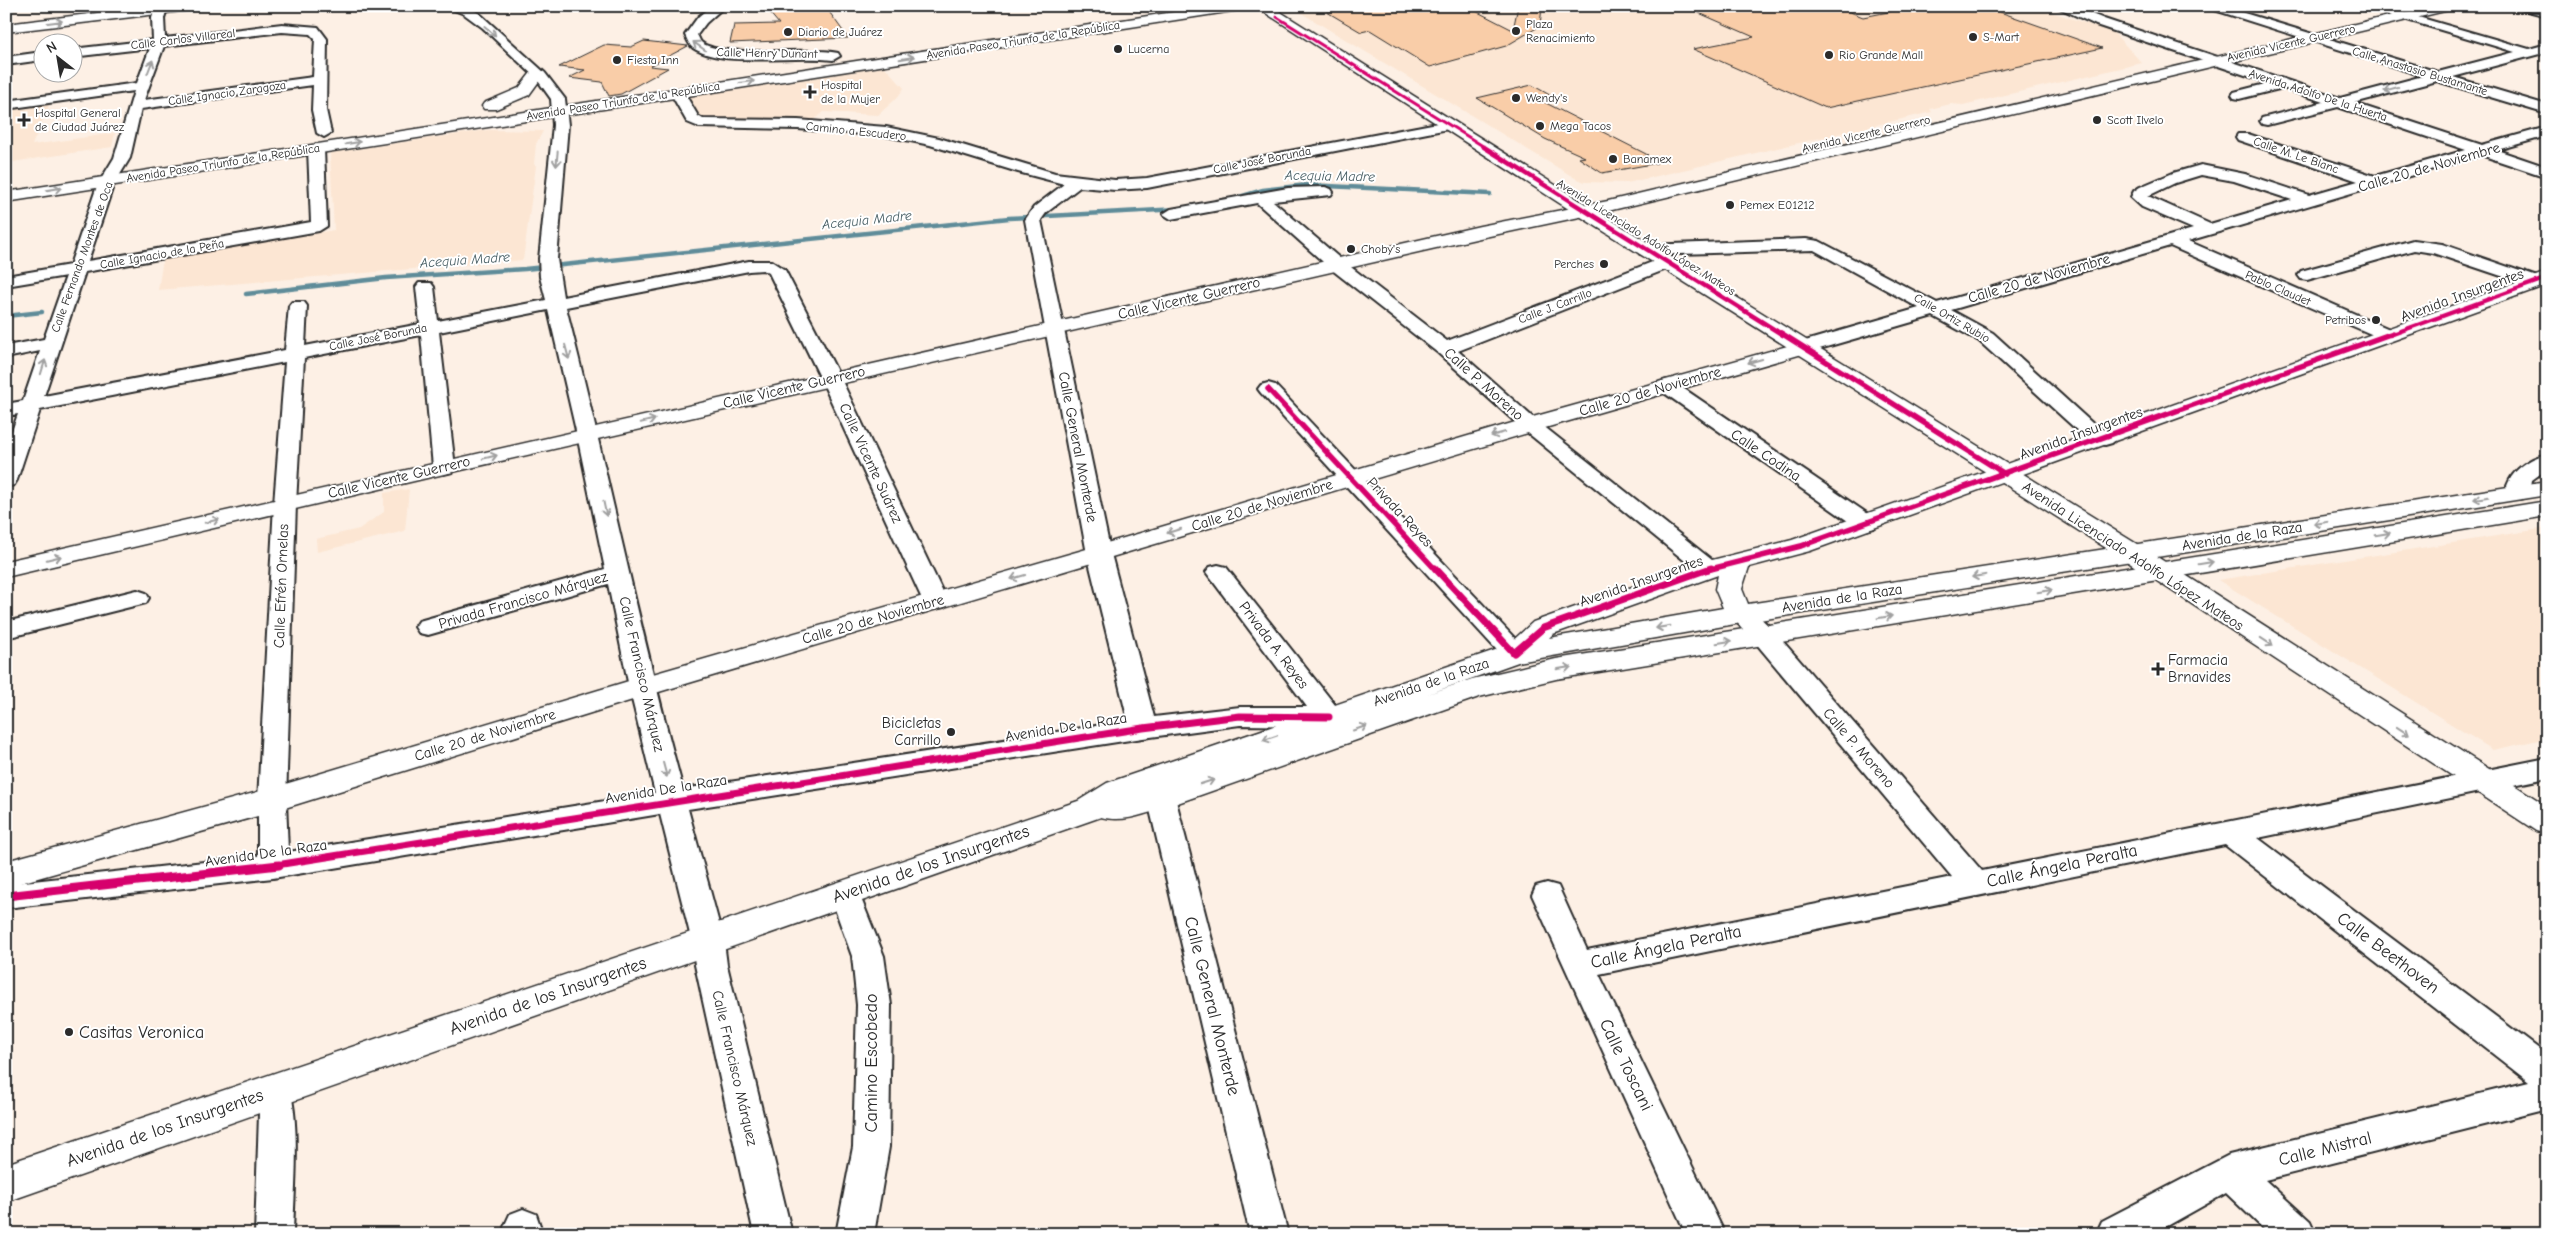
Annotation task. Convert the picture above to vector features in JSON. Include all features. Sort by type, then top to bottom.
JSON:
[{"type":"main road","points":[[6,28],[161,8],[191,6]]},
{"type":"main road","name":"Avenida Paseo Triunfo de la República","points":[[558,104],[677,92],[1057,28],[1167,6]]},
{"type":"main road","name":"Avenida Paseo Triunfo de la República","points":[[1057,28],[1240,6]]},
{"type":"main road","name":"Avenida Licenciado Adolfo López Mateos","points":[[1261,6],[1578,208],[2131,552],[2158,572],[2547,822]]},
{"type":"main road","name":"Avenida Vicente Guerrero","points":[[1578,208],[2139,81],[2161,73],[2449,6]]},
{"type":"main road","points":[[1209,11],[1277,17]]},
{"type":"main road","name":"Avenida Paseo Triunfo de la República","points":[[6,197],[104,174],[316,149],[492,114],[833,56],[981,40]]},
{"type":"main road","points":[[492,114],[527,91],[538,73]]},
{"type":"main road","name":"Avenida Paseo Triunfo de la República","points":[[473,109],[492,114]]},
{"type":"main road","name":"Avenida Paseo Triunfo de la República","points":[[247,144],[447,113]]},
{"type":"main road","points":[[492,114],[561,128]]},
{"type":"main road","name":"Calle Vicente Guerrero","points":[[6,569],[588,434],[1337,265],[1578,208]]},
{"type":"main road","name":"Avenida Insurgentes","points":[[1514,653],[1543,628],[1709,569],[1801,546],[2105,439],[2540,280]]},
{"type":"main road","name":"Calle 20 de Noviembre","points":[[6,874],[272,800],[642,686],[1099,554],[1530,425],[1802,348]]},
{"type":"main road","name":"Avenida de la Raza","points":[[1157,788],[1329,717],[1514,653],[1741,614],[2547,488]]},
{"type":"main road","name":"Avenida de la Raza","points":[[1157,788],[1472,689],[1556,669],[2547,508]]},
{"type":"main road","points":[[1739,562],[1727,589],[1729,597],[1741,614]]},
{"type":"main road","name":"Avenida de los Insurgentes","points":[[6,1183],[845,895],[1089,808],[1131,806],[1157,788]]},
{"type":"street","points":[[450,6],[472,9],[538,73],[558,104]]},
{"type":"street","name":"Calle Henry Dunant","points":[[719,6],[702,20],[692,35],[694,44],[704,50],[737,54],[813,53],[833,56]]},
{"type":"street","name":"Avenida Adolfo De la Huerta","points":[[2061,6],[2100,22],[2214,61],[2547,172]]},
{"type":"street","name":"Calle Anastasio Bustamante","points":[[2208,6],[2547,110]]},
{"type":"street","points":[[2366,6],[2547,58]]},
{"type":"street","points":[[2524,6],[2547,12]]},
{"type":"street","name":"Calle Fernando Montes de Oca","points":[[6,480],[51,343],[68,300],[104,174],[127,162],[135,106],[159,41],[158,18],[161,8]]},
{"type":"street","name":"Calle Carlos Villareal","points":[[82,52],[159,41],[294,27],[314,30],[319,34],[321,39],[319,80]]},
{"type":"street","points":[[2267,121],[2547,48]]},
{"type":"street","points":[[6,61],[32,57]]},
{"type":"street","points":[[319,80],[319,110],[324,133]]},
{"type":"street","name":"Calle Ignacio Zaragoza","points":[[135,106],[319,80]]},
{"type":"street","points":[[2239,95],[2283,84]]},
{"type":"street","points":[[6,105],[142,86]]},
{"type":"street","name":"Camino a Escudero","points":[[677,92],[692,118],[699,123],[790,124],[904,134],[1049,178],[1075,183]]},
{"type":"street","name":"Calle Francisco Márquez","points":[[558,104],[561,128],[548,259],[554,304],[588,434],[642,686],[708,942],[711,965],[773,1234]]},
{"type":"street","name":"Calle José Borunda","points":[[1075,183],[1126,186],[1147,183],[1448,125]]},
{"type":"street","name":"Calle 20 de Noviembre","points":[[1802,348],[2208,228],[2311,201],[2547,132]]},
{"type":"street","name":"Calle M. Le Blanc","points":[[2244,137],[2377,182]]},
{"type":"street","name":"Calle Ignacio de la Peña","points":[[6,281],[319,226],[316,149]]},
{"type":"street","points":[[2208,228],[2148,204],[2139,197],[2140,194],[2192,172],[2202,170],[2223,174],[2311,201]]},
{"type":"street","name":"Calle General Monterde","points":[[1075,183],[1037,215],[1056,329],[1099,554],[1143,728]]},
{"type":"street","points":[[1170,214],[1288,193],[1325,192]]},
{"type":"street","name":"Calle P. Moreno","points":[[1260,198],[1337,265],[1445,349],[1530,425],[1709,569]]},
{"type":"street","name":"Pablo Claudet","points":[[2170,240],[2387,335]]},
{"type":"street","name":"Calle Ortiz Rubio","points":[[1646,250],[1806,244],[1826,249],[1936,308],[1996,344],[2085,427],[2105,439]]},
{"type":"street","points":[[2307,275],[2414,244],[2428,246],[2540,280]]},
{"type":"street","name":"Calle J. Carrillo","points":[[1445,349],[1666,262]]},
{"type":"street","name":"Calle Vicente Suárez","points":[[749,266],[765,265],[776,270],[831,379],[935,600]]},
{"type":"street","name":"Calle José Borunda","points":[[6,410],[749,266]]},
{"type":"street","points":[[425,287],[444,467]]},
{"type":"street","name":"Calle Efrén Ornelas","points":[[273,866],[272,800],[285,504],[298,306]]},
{"type":"street","points":[[6,352],[51,343]]},
{"type":"street","name":"Calle Codina","points":[[1667,386],[1866,523]]},
{"type":"street","name":"Privada Reyes","points":[[1268,389],[1514,653]]},
{"type":"street","points":[[2519,492],[2518,487],[2525,475],[2547,460]]},
{"type":"street","name":"Privada A. Reyes","points":[[1218,572],[1329,717]]},
{"type":"street","name":"Privada Francisco Márquez","points":[[428,626],[619,573]]},
{"type":"street","points":[[6,630],[137,598]]},
{"type":"street","name":"Calle P. Moreno","points":[[1741,614],[1764,636],[1975,883]]},
{"type":"street","name":"Avenida De la Raza","points":[[6,896],[273,866],[673,801],[1143,728],[1240,716],[1285,715],[1329,717]]},
{"type":"street","name":"Calle Ángela Peralta","points":[[1578,965],[2547,768]]},
{"type":"street","name":"Calle General Monterde","points":[[1157,788],[1268,1234]]},
{"type":"street","name":"Calle Beethoven","points":[[2230,832],[2547,1075]]},
{"type":"street","name":"Camino Escobedo","points":[[845,895],[868,956],[874,1005],[871,1147],[854,1234]]},
{"type":"street","name":"Calle Toscani","points":[[1547,895],[1578,965],[1706,1234]]},
{"type":"street","points":[[274,1090],[277,1114],[274,1234]]},
{"type":"street","name":"Calle Mistral","points":[[2115,1234],[2229,1172],[2547,1093]]},
{"type":"street","points":[[2229,1172],[2297,1234]]},
{"type":"shaded area","points":[[2033,6],[2113,32],[2142,63],[1963,105],[1951,104],[1930,109],[1932,112],[1627,183],[1585,182],[1575,178],[1298,11],[1297,7]]},
{"type":"shaded area","name":"Hospital de la Mujer","points":[[885,67],[904,88],[897,98],[878,115],[824,112],[812,121],[703,121],[689,97]]},
{"type":"shaded area","name":"Hospital General de Ciudad Juárez","points":[[51,101],[32,145],[115,133],[112,147],[6,163],[6,107]]},
{"type":"shaded area","points":[[487,130],[543,131],[536,144],[534,164],[536,166],[523,260],[158,290],[163,259],[334,230],[330,153]]},
{"type":"shaded area","points":[[409,489],[405,531],[317,552],[316,539],[359,529],[384,512],[384,493]]},
{"type":"shaded area","points":[[2547,528],[2547,738],[2493,750],[2218,580]]},
{"type":"building","name":"Diario de Juárez","points":[[764,6],[825,6],[848,38],[730,43],[734,25],[779,24]]},
{"type":"building","points":[[1361,6],[1466,6],[1513,30],[1518,6],[1542,6],[1540,26],[1506,46],[1430,67],[1370,30],[1361,32],[1327,12]]},
{"type":"building","name":"Rio Grande Mall","points":[[1683,6],[1835,6],[1863,17],[1919,6],[1983,6],[2102,48],[1826,108],[1693,49],[1754,37]]},
{"type":"building","name":"Fiesta Inn","points":[[644,41],[688,46],[650,66],[668,68],[621,94],[609,96],[602,82],[569,78],[585,70],[559,67],[604,45],[631,47]]},
{"type":"building","points":[[1532,85],[1555,98],[1542,101],[1648,155],[1644,156],[1657,163],[1602,173],[1579,158],[1585,157],[1545,139],[1477,98]]},
{"type":"waterway","name":"Acequia Madre","points":[[1236,198],[1263,190],[1307,185],[1490,194]]},
{"type":"waterway","name":"Acequia Madre","points":[[246,294],[386,278],[525,269],[1009,218],[1179,209]]},
{"type":"waterway","name":"Acequia Madre","points":[[6,316],[42,312]]},
{"type":"cycle path","points":[[1277,17],[2005,474]]},
{"type":"cycle path","points":[[1268,389],[1514,653],[1543,628],[1709,569],[1801,546],[2547,278]]},
{"type":"cycle path","points":[[6,896],[273,866],[673,801],[1143,728],[1240,716],[1285,715],[1329,717]]},
{"type":"place","name":"Plaza Renacimiento","points":[[1516,31]]},
{"type":"place","name":"Diario de Juárez","points":[[788,32]]},
{"type":"place","name":"S-Mart","points":[[1973,37]]},
{"type":"place","name":"Lucerna","points":[[1118,49]]},
{"type":"place","name":"Rio Grande Mall","points":[[1829,55]]},
{"type":"place","name":"Fiesta Inn","points":[[617,60]]},
{"type":"place","name":"Hospital de la Mujer","points":[[810,92]]},
{"type":"place","name":"Wendy's","points":[[1516,98]]},
{"type":"place","name":"Hospital General de Ciudad Juárez","points":[[24,120]]},
{"type":"place","name":"Scott Ilvelo","points":[[2097,120]]},
{"type":"place","name":"Mega Tacos","points":[[1540,126]]},
{"type":"place","name":"Banamex","points":[[1613,159]]},
{"type":"place","name":"Pemex E01212","points":[[1730,205]]},
{"type":"place","name":"Choby's","points":[[1351,249]]},
{"type":"place","name":"Perches","points":[[1604,264]]},
{"type":"place","name":"Petribos","points":[[2376,320]]},
{"type":"place","name":"Farmacia Brnavides","points":[[2158,669]]},
{"type":"place","name":"Bicicletas Carrillo","points":[[951,732]]},
{"type":"place","name":"Casitas Veronica","points":[[69,1032]]}]
